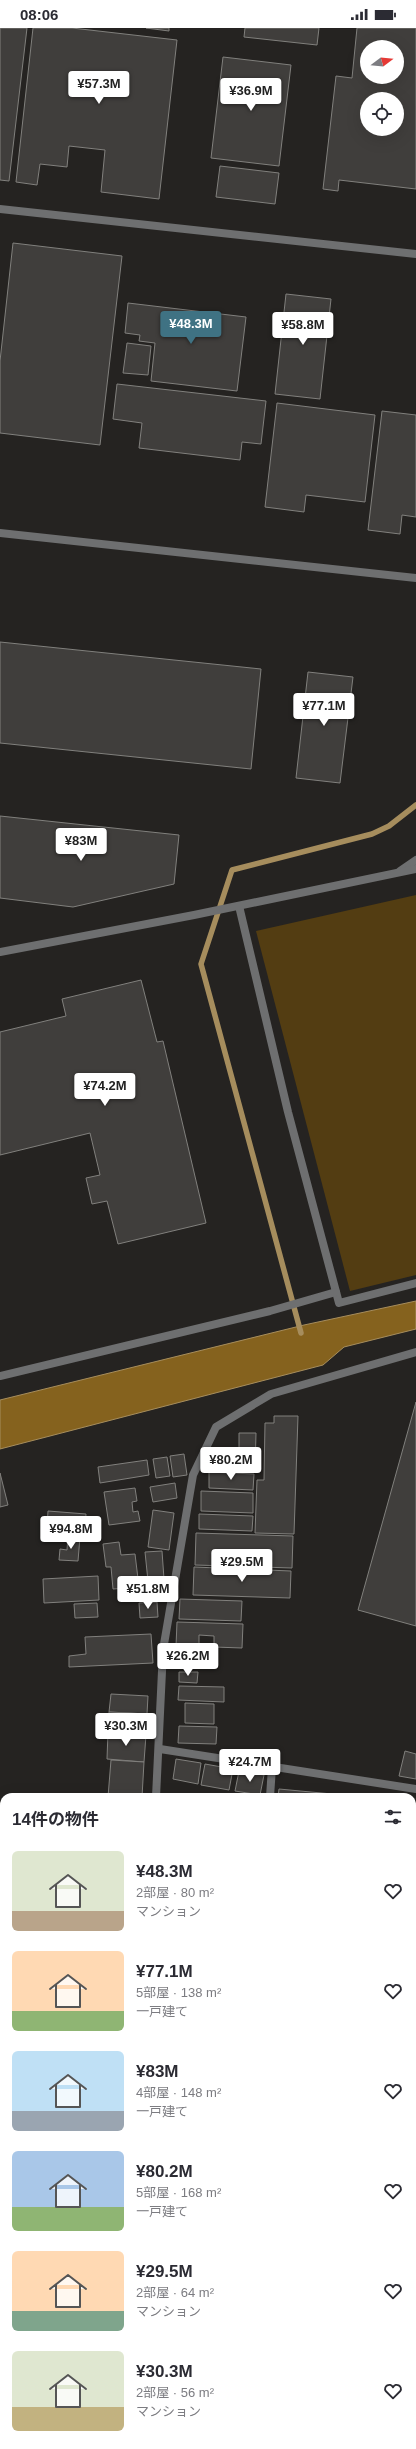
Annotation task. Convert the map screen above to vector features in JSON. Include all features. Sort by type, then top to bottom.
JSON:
[{"type":"street","points":[[0,210],[416,254]]},
{"type":"street","points":[[0,534],[416,578]]},
{"type":"street","points":[[396,873],[416,860]]},
{"type":"street","points":[[0,952],[194,916],[416,869]]},
{"type":"street","points":[[239,906],[288,1112],[339,1303],[416,1283]]},
{"type":"street","points":[[0,1376],[270,1311],[336,1292]]},
{"type":"street","points":[[156,1793],[160,1750],[163,1650],[193,1475],[216,1427],[271,1394],[416,1352]]},
{"type":"street","points":[[160,1750],[416,1789]]},
{"type":"street","points":[[270,1793],[272,1767]]},
{"type":"shaded area","points":[[416,895],[416,1275],[350,1291],[256,931]]},
{"type":"shaded area","points":[[416,1301],[416,1329],[344,1347],[323,1365],[0,1449],[0,1400],[304,1325]]},
{"type":"building","points":[[0,28],[27,28],[9,181],[0,180]]},
{"type":"building","points":[[33,28],[72,28],[177,40],[159,199],[101,192],[105,150],[69,146],[67,167],[40,164],[37,185],[16,182]]},
{"type":"building","points":[[146,28],[169,28],[169,31]]},
{"type":"building","points":[[245,28],[319,28],[317,45],[244,37]]},
{"type":"building","points":[[357,28],[416,28],[416,189],[339,180],[338,191],[323,189],[336,76],[352,78]]},
{"type":"building","points":[[223,57],[291,65],[279,166],[211,158]]},
{"type":"building","points":[[220,166],[279,173],[275,204],[216,197]]},
{"type":"building","points":[[13,243],[122,256],[100,445],[0,433],[0,361]]},
{"type":"building","points":[[286,294],[331,299],[320,399],[275,394]]},
{"type":"building","points":[[128,303],[246,317],[237,391],[151,381],[155,343],[139,341],[140,335],[125,333]]},
{"type":"building","points":[[127,343],[151,346],[148,375],[123,373]]},
{"type":"building","points":[[117,384],[266,401],[261,444],[242,442],[240,460],[139,448],[142,423],[113,419]]},
{"type":"building","points":[[277,403],[375,415],[365,502],[306,495],[304,512],[265,507]]},
{"type":"building","points":[[382,411],[416,415],[416,517],[402,515],[400,534],[368,530]]},
{"type":"building","points":[[0,642],[261,669],[251,769],[0,743]]},
{"type":"building","points":[[308,672],[353,677],[340,783],[296,778]]},
{"type":"building","points":[[0,816],[179,835],[174,884],[73,907],[0,898]]},
{"type":"building","points":[[141,980],[157,1042],[163,1041],[206,1223],[118,1244],[107,1201],[92,1204],[86,1178],[100,1175],[90,1133],[0,1155],[0,1032],[66,1016],[62,999]]},
{"type":"building","points":[[416,1402],[416,1626],[358,1610]]},
{"type":"building","points":[[274,1416],[298,1416],[294,1534],[255,1533],[257,1480],[264,1480],[265,1423],[274,1423]]},
{"type":"building","points":[[239,1433],[256,1433],[255,1471],[232,1470],[233,1450],[239,1450]]},
{"type":"building","points":[[184,1454],[187,1475],[173,1477],[170,1456]]},
{"type":"building","points":[[167,1457],[170,1476],[156,1478],[153,1459]]},
{"type":"building","points":[[147,1460],[149,1475],[100,1483],[98,1467]]},
{"type":"building","points":[[209,1472],[254,1474],[253,1490],[209,1488]]},
{"type":"building","points":[[0,1473],[8,1505],[0,1507]]},
{"type":"building","points":[[175,1483],[177,1498],[153,1502],[150,1487]]},
{"type":"building","points":[[135,1488],[137,1501],[132,1502],[133,1512],[138,1511],[140,1521],[109,1525],[104,1492]]},
{"type":"building","points":[[201,1491],[253,1493],[253,1513],[201,1511]]},
{"type":"building","points":[[153,1510],[174,1513],[169,1550],[148,1547]]},
{"type":"building","points":[[48,1511],[86,1514],[85,1530],[47,1527]]},
{"type":"building","points":[[199,1514],[253,1516],[252,1531],[199,1529]]},
{"type":"building","points":[[196,1533],[293,1536],[292,1568],[195,1565]]},
{"type":"building","points":[[68,1536],[80,1537],[78,1561],[59,1560],[60,1549],[67,1550]]},
{"type":"building","points":[[119,1542],[121,1555],[135,1554],[139,1587],[113,1589],[111,1567],[106,1567],[103,1544]]},
{"type":"building","points":[[162,1551],[164,1579],[148,1581],[145,1552]]},
{"type":"building","points":[[194,1567],[291,1571],[290,1598],[193,1595]]},
{"type":"building","points":[[98,1576],[99,1600],[44,1603],[43,1579]]},
{"type":"building","points":[[180,1599],[242,1601],[241,1621],[179,1619]]},
{"type":"building","points":[[157,1602],[158,1617],[140,1618],[139,1603]]},
{"type":"building","points":[[97,1603],[98,1617],[75,1618],[74,1604]]},
{"type":"building","points":[[177,1622],[243,1624],[242,1648],[214,1647],[214,1636],[199,1635],[199,1646],[176,1646]]},
{"type":"building","points":[[151,1634],[153,1663],[69,1667],[69,1656],[86,1654],[85,1637]]},
{"type":"building","points":[[179,1672],[198,1672],[197,1683],[179,1682]]},
{"type":"building","points":[[179,1686],[224,1687],[224,1702],[178,1700]]},
{"type":"building","points":[[111,1694],[148,1696],[147,1714],[109,1712]]},
{"type":"building","points":[[185,1703],[214,1704],[214,1724],[185,1723]]},
{"type":"building","points":[[109,1712],[147,1714],[146,1735],[108,1732]]},
{"type":"building","points":[[179,1726],[217,1727],[216,1744],[178,1743]]},
{"type":"building","points":[[108,1732],[146,1735],[144,1762],[107,1759]]},
{"type":"building","points":[[405,1751],[416,1754],[416,1779],[399,1776]]},
{"type":"building","points":[[176,1759],[201,1763],[198,1784],[173,1779]]},
{"type":"building","points":[[111,1760],[144,1762],[142,1793],[108,1793]]},
{"type":"building","points":[[205,1764],[233,1769],[229,1790],[201,1785]]},
{"type":"building","points":[[239,1771],[264,1775],[260,1793],[235,1791]]},
{"type":"building","points":[[279,1789],[322,1793],[278,1793]]},
{"type":"waterway","points":[[301,1333],[201,964],[232,870],[372,834],[389,826],[416,805]]}]
